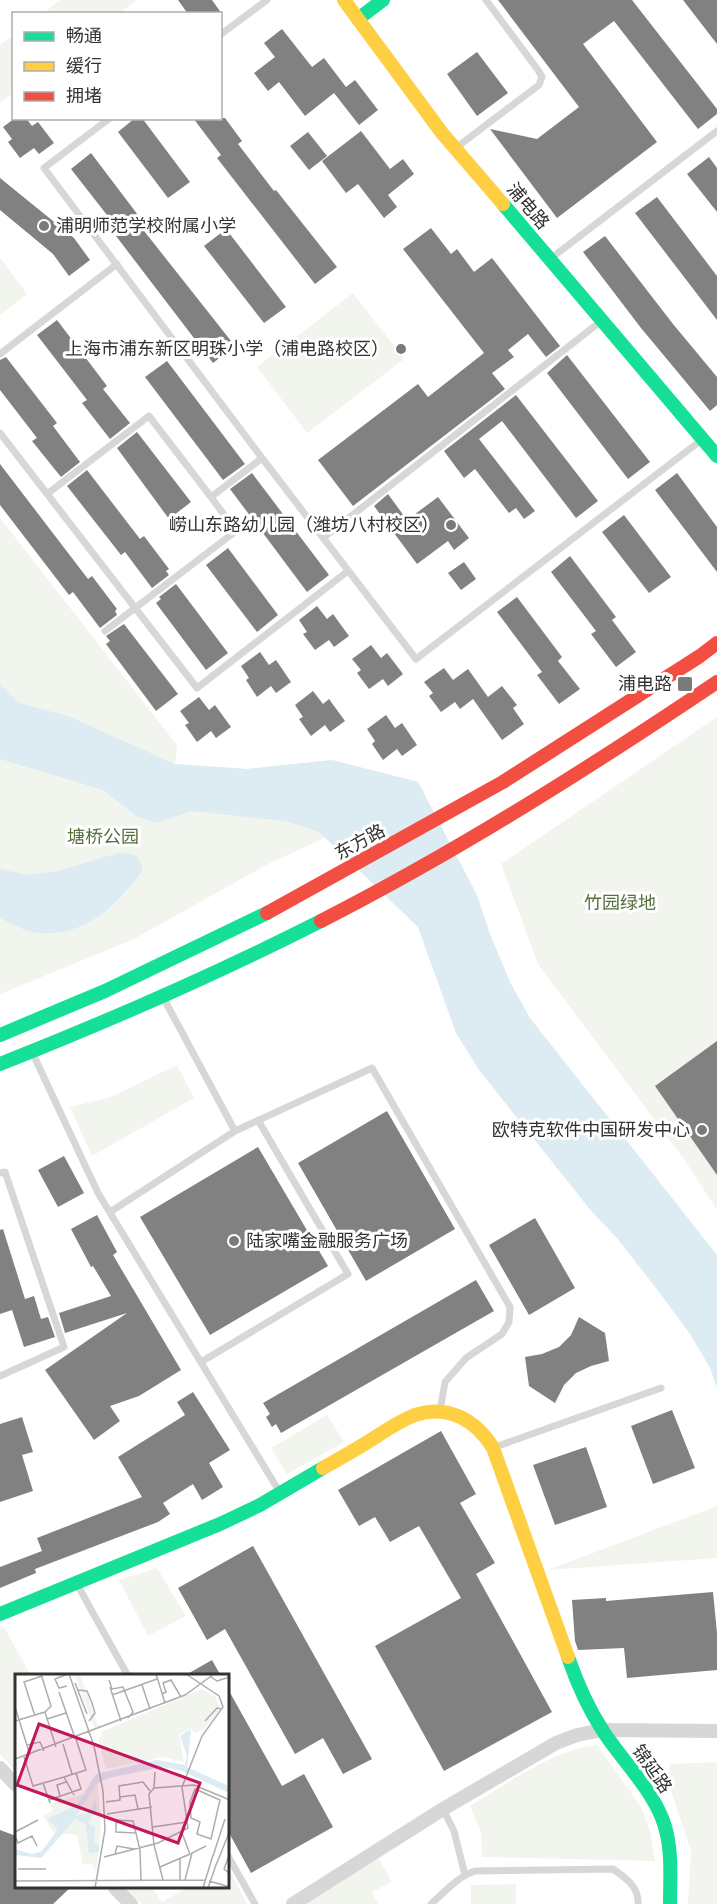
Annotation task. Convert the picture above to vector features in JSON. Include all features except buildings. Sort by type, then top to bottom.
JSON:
[{"type":"street","name":"浦电路","points":[[344,0],[455,148],[717,456]]},
{"type":"street","points":[[358,19],[383,0]]},
{"type":"street","name":"东方路","points":[[0,1035],[105,991],[255,919],[390,846],[493,788],[586,730],[717,643]]},
{"type":"street","points":[[0,1064],[126,1015],[277,944],[417,870],[614,751],[717,682]]},
{"type":"street","points":[[0,1614],[196,1535],[242,1514],[403,1421],[421,1413],[440,1411]]},
{"type":"street","name":"锦延路","points":[[440,1411],[457,1414],[473,1423],[486,1435],[493,1448],[578,1686],[602,1730],[652,1798],[663,1819],[670,1849],[670,1904]]},
{"type":"street","points":[[293,1904],[443,1809],[556,1743],[577,1735],[602,1730],[717,1731]]},
{"type":"street","points":[[0,1768],[15,1784]]},
{"type":"street","points":[[117,1889],[129,1904]]},
{"type":"lane","points":[[222,34],[267,0]]},
{"type":"lane","points":[[455,148],[539,85],[542,77],[486,0]]},
{"type":"lane","points":[[107,120],[45,168],[348,572],[416,659],[702,439]]},
{"type":"lane","points":[[549,259],[717,131]]},
{"type":"lane","points":[[0,354],[117,264]]},
{"type":"lane","points":[[323,538],[602,321]]},
{"type":"lane","points":[[47,494],[149,416],[236,531],[105,631]]},
{"type":"lane","points":[[0,433],[197,688],[348,572]]},
{"type":"lane","points":[[211,497],[262,458]]},
{"type":"lane","points":[[163,997],[235,1131]]},
{"type":"lane","points":[[32,1051],[98,1193],[281,1493]]},
{"type":"lane","points":[[110,1212],[235,1131],[372,1068],[510,1307],[509,1322],[502,1334],[466,1358],[445,1382],[440,1411]]},
{"type":"lane","points":[[201,1362],[348,1274],[258,1120]]},
{"type":"lane","points":[[0,1173],[5,1172],[64,1347],[0,1376]]},
{"type":"lane","points":[[493,1448],[661,1388]]},
{"type":"lane","points":[[77,1584],[127,1674]]},
{"type":"lane","points":[[443,1809],[454,1831],[465,1875]]},
{"type":"lane","points":[[230,1860],[255,1904]]},
{"type":"lane","points":[[431,1904],[465,1875],[474,1871],[613,1869],[630,1880],[639,1897],[638,1904]]},
{"type":"green space","points":[[61,0],[137,0],[121,12],[44,12]]},
{"type":"green space","points":[[12,36],[12,94],[0,103],[0,45]]},
{"type":"green space","points":[[0,258],[27,294],[0,315]]},
{"type":"green space","points":[[353,293],[404,359],[307,433],[257,367]]},
{"type":"green space","name":"塘桥公园","points":[[0,518],[177,745],[175,764],[247,769],[332,760],[418,782],[424,792],[270,863],[132,940],[0,994]]},
{"type":"green space","name":"竹园绿地","points":[[717,717],[717,1210],[686,1162],[538,964],[501,864]]},
{"type":"green space","points":[[177,1065],[194,1098],[92,1156],[70,1107],[111,1097]]},
{"type":"green space","points":[[327,1415],[344,1442],[287,1474],[271,1448]]},
{"type":"green space","points":[[717,1506],[717,1558],[548,1570]]},
{"type":"green space","points":[[157,1568],[186,1616],[148,1636],[119,1580]]},
{"type":"green space","points":[[4,1627],[30,1674],[15,1674],[15,1771],[0,1754],[0,1629]]},
{"type":"green space","points":[[597,1745],[641,1807],[650,1831],[655,1861],[482,1857],[481,1832],[470,1806],[547,1761],[580,1748]]},
{"type":"green space","points":[[717,1762],[717,1904],[688,1904],[691,1851],[668,1781],[670,1764]]},
{"type":"green space","points":[[375,1852],[392,1882],[372,1892],[378,1904],[293,1904]]},
{"type":"green space","points":[[230,1871],[247,1904],[142,1904],[126,1889],[153,1889],[162,1902],[184,1889],[230,1889]]},
{"type":"green space","points":[[516,1884],[516,1904],[471,1904],[471,1885]]},
{"type":"shaded area","points":[[0,684],[19,703],[68,716],[175,764],[247,769],[332,760],[418,782],[477,895],[510,982],[530,1018],[717,1255],[717,1388],[710,1368],[690,1334],[662,1296],[479,1070],[456,1033],[418,927],[319,832],[286,821],[191,811],[157,823],[136,816],[103,790],[0,759]]},
{"type":"shaded area","points":[[118,853],[135,855],[143,870],[111,906],[86,924],[56,933],[39,933],[0,918],[0,869],[28,875],[58,871]]},
{"type":"traffic: fast","points":[[358,19],[383,0]]},
{"type":"traffic: fast","points":[[503,204],[717,456]]},
{"type":"traffic: fast","points":[[0,1035],[105,991],[267,913]]},
{"type":"traffic: fast","points":[[0,1064],[162,996],[321,921]]},
{"type":"traffic: fast","points":[[0,1614],[220,1524],[260,1505],[323,1468]]},
{"type":"traffic: fast","points":[[568,1657],[583,1695],[598,1722],[610,1742],[643,1784],[662,1818],[668,1839],[670,1904]]},
{"type":"traffic: slow","points":[[344,0],[442,133],[503,204]]},
{"type":"traffic: slow","points":[[323,1468],[415,1415],[427,1412],[450,1413],[470,1422],[493,1448],[568,1657]]},
{"type":"traffic: jam","points":[[267,913],[503,782],[717,643]]},
{"type":"traffic: jam","points":[[321,921],[423,866],[522,808],[717,682]]},
{"type":"place","name":"浦明师范学校附属小学","points":[[44,226]]},
{"type":"place","name":"上海市浦东新区明珠小学（浦电路校区）","points":[[401,349]]},
{"type":"place","name":"崂山东路幼儿园（潍坊八村校区）","points":[[451,525]]},
{"type":"place","name":"浦电路","points":[[685,684]]},
{"type":"place","name":"欧特克软件中国研发中心","points":[[702,1130]]},
{"type":"place","name":"陆家嘴金融服务广场","points":[[234,1241]]}]
